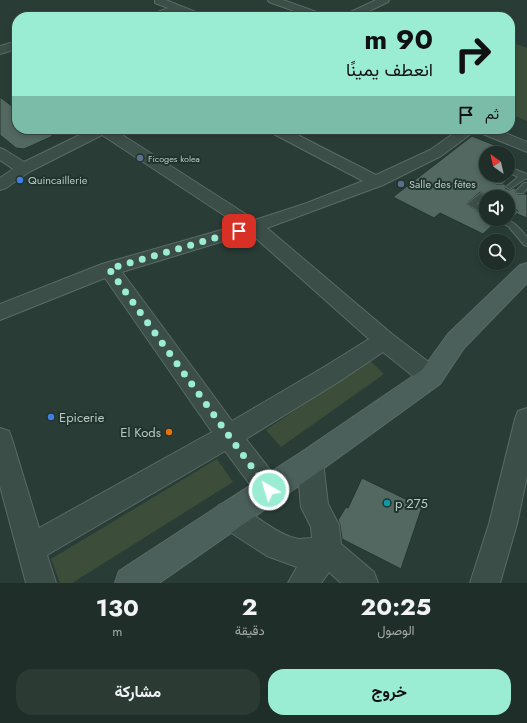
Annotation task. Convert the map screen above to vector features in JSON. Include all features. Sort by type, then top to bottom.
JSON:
[{"type":"main road","points":[[130,583],[229,515],[310,462],[431,377],[456,341],[527,270]]},
{"type":"street","points":[[273,0],[306,12]]},
{"type":"street","points":[[292,7],[308,0]]},
{"type":"street","points":[[359,12],[384,0]]},
{"type":"street","points":[[159,1],[187,12]]},
{"type":"street","points":[[167,12],[178,8]]},
{"type":"street","points":[[0,50],[12,46]]},
{"type":"street","points":[[0,185],[23,169],[93,134]]},
{"type":"street","points":[[111,134],[254,227],[384,340],[431,377]]},
{"type":"street","points":[[285,134],[377,182]]},
{"type":"street","points":[[0,312],[109,269],[254,227],[377,182],[431,155],[462,134]]},
{"type":"street","points":[[495,134],[527,147]]},
{"type":"street","points":[[0,153],[23,169]]},
{"type":"street","points":[[109,269],[269,490]]},
{"type":"street","points":[[32,548],[229,436],[332,374],[384,340]]},
{"type":"street","points":[[485,583],[503,524],[527,419]]},
{"type":"street","points":[[2,456],[32,548],[41,583]]},
{"type":"street","points":[[303,583],[327,551],[325,525],[315,506],[310,462]]},
{"type":"street","points":[[229,515],[277,546],[298,553],[327,551],[363,583]]},
{"type":"lane","points":[[515,173],[525,177]]},
{"type":"lane","points":[[510,187],[525,177]]},
{"type":"lane","points":[[520,191],[527,185]]},
{"type":"lane","points":[[479,198],[472,204],[479,207]]},
{"type":"lane","points":[[513,226],[527,243]]},
{"type":"green space","points":[[515,44],[527,48],[527,121],[515,116]]},
{"type":"green space","points":[[369,360],[384,374],[281,447],[266,430]]},
{"type":"green space","points":[[217,459],[233,482],[72,583],[60,583],[51,559]]},
{"type":"building","points":[[0,97],[12,106],[12,134],[50,134],[53,136],[24,149],[16,148],[0,135]]},
{"type":"building","points":[[472,136],[496,146],[479,146],[479,182],[504,184],[506,185],[505,188],[509,190],[479,190],[479,193],[466,204],[479,212],[479,226],[492,226],[483,234],[440,213],[434,218],[393,197]]},
{"type":"building","points":[[515,192],[517,194],[527,194],[527,218],[517,214],[518,211],[515,209]]},
{"type":"building","points":[[362,478],[422,507],[401,569],[342,539],[338,520],[346,507],[348,508]]},
{"type":"place","name":"Ficoges kolea","points":[[140,158]]},
{"type":"place","name":"Quincaillerie","points":[[20,180]]},
{"type":"place","name":"Salle des fêtes","points":[[401,184]]},
{"type":"place","name":"Epicerie","points":[[51,417]]},
{"type":"place","name":"El Kods","points":[[169,432]]},
{"type":"place","name":"p 275","points":[[387,503]]},
{"type":"route","points":[[239,231],[109,269],[269,490]]}]
